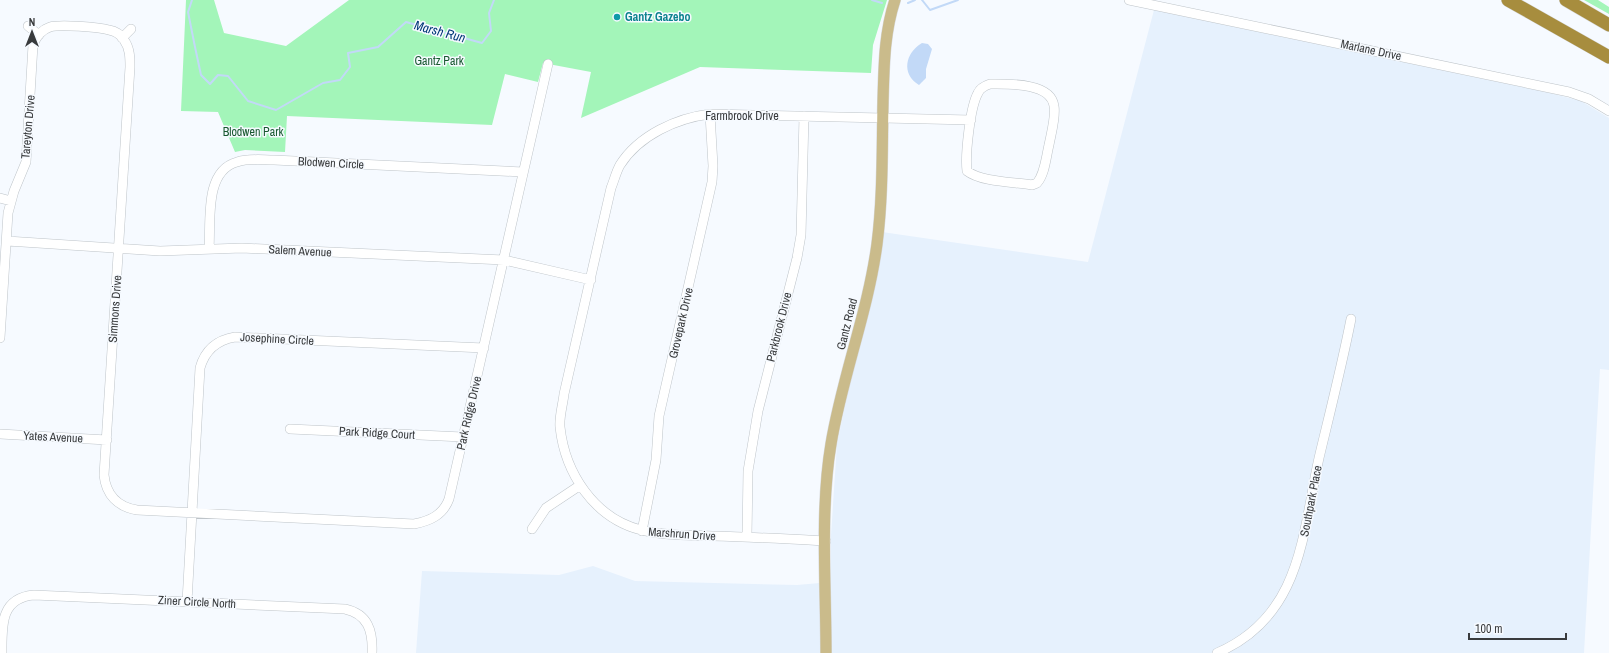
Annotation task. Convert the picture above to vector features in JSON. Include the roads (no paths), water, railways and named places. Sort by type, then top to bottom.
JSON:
[{"type":"highway","points":[[1508,0],[1609,57]]},
{"type":"highway","points":[[1566,0],[1609,25]]},
{"type":"main road","name":"Gantz Road","points":[[826,653],[827,484],[831,444],[835,423],[865,308],[877,245],[886,38],[895,0]]},
{"type":"street","name":"Marlane Drive","points":[[1129,0],[1141,1],[1568,92],[1589,99],[1609,111]]},
{"type":"street","points":[[28,26],[39,35],[48,27],[62,26],[110,30],[122,38],[131,29]]},
{"type":"street","name":"Tareyton Drive","points":[[0,338],[6,241],[11,201],[26,162],[33,45],[39,35]]},
{"type":"street","name":"Simmons Drive","points":[[122,38],[128,48],[130,67],[105,482],[114,499],[124,507],[131,509],[191,513]]},
{"type":"street","name":"Park Ridge Drive","points":[[191,513],[414,524],[424,522],[438,515],[447,505],[548,64]]},
{"type":"street","points":[[990,84],[1018,84],[1043,91],[1052,100],[1054,107],[1050,140],[1043,172],[1037,183],[1032,185],[977,177],[967,171],[966,165],[971,120],[977,94],[982,88],[990,84]]},
{"type":"street","name":"Farmbrook Drive","points":[[586,299],[611,188],[620,165],[635,146],[659,130],[696,116],[710,114],[971,120]]},
{"type":"street","name":"Grovepark Drive","points":[[642,531],[656,460],[659,416],[712,182],[713,166],[710,114]]},
{"type":"street","name":"Parkbrook Drive","points":[[747,537],[748,471],[758,411],[797,258],[801,235],[804,116]]},
{"type":"street","name":"Blodwen Circle","points":[[209,249],[214,183],[220,172],[238,161],[248,159],[274,160],[523,172]]},
{"type":"street","points":[[0,198],[11,201]]},
{"type":"street","name":"Salem Avenue","points":[[6,241],[176,251],[250,248],[504,260],[590,280]]},
{"type":"street","name":"Marshrun Drive","points":[[586,299],[564,394],[560,426],[565,454],[579,486],[590,498],[608,514],[629,526],[642,531],[672,535],[826,541]]},
{"type":"street","name":"Southpark Place","points":[[1217,653],[1240,641],[1258,626],[1276,606],[1296,568],[1351,319]]},
{"type":"street","name":"Josephine Circle","points":[[187,602],[200,368],[207,353],[219,342],[235,337],[484,348]]},
{"type":"street","name":"Park Ridge Court","points":[[290,429],[463,437]]},
{"type":"street","name":"Yates Avenue","points":[[0,434],[107,440]]},
{"type":"street","points":[[532,529],[546,508],[579,486]]},
{"type":"street","name":"Ziner Circle North","points":[[2,619],[9,606],[27,595],[352,611],[359,614],[369,625],[372,635],[372,653]]},
{"type":"street","points":[[2,619],[2,653]]},
{"type":"water","points":[[922,43],[928,44],[932,49],[926,69],[926,78],[919,85],[909,75],[907,64],[912,52]]},
{"type":"waterway","name":"Marsh Run","points":[[192,0],[188,12],[201,75],[210,84],[218,75],[228,76],[248,101],[276,110],[323,83],[340,80],[350,67],[348,53],[378,47],[406,22],[482,43],[491,31],[489,13],[494,0]]},
{"type":"waterway","name":"Marsh Run","points":[[872,0],[882,3]]},
{"type":"waterway","name":"Marsh Run","points":[[908,3],[915,0]]},
{"type":"waterway","name":"Marsh Run","points":[[922,0],[930,10],[958,0]]},
{"type":"place","name":"Gantz Gazebo","points":[[617,17]]},
{"type":"park label","name":"Gantz Park","points":[[439,61]]},
{"type":"park label","name":"Blodwen Park","points":[[253,132]]}]
